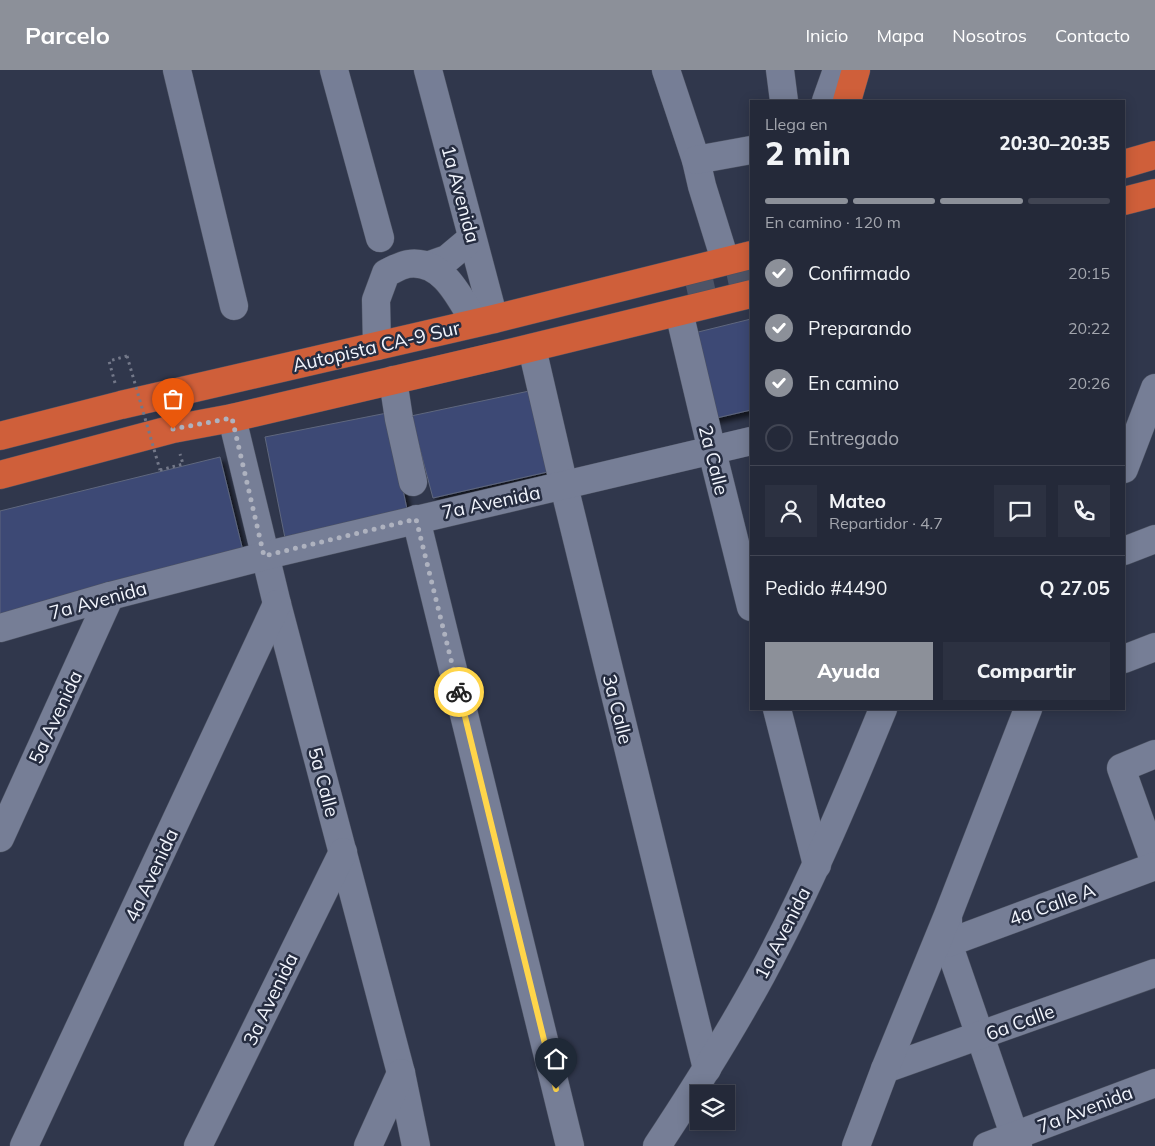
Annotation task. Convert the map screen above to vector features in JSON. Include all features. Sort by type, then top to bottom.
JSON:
[{"type":"highway","points":[[847,100],[856,70]]},
{"type":"highway","points":[[1125,164],[1155,156]]},
{"type":"highway","points":[[1125,201],[1153,195]]},
{"type":"highway","name":"Autopista CA-9 Sur","points":[[0,436],[121,405],[484,321],[724,260],[750,255]]},
{"type":"highway","name":"Autopista CA-9 Sur","points":[[0,475],[173,429],[232,418],[532,348],[683,299],[750,294]]},
{"type":"highway","points":[[497,356],[564,317],[683,299]]},
{"type":"street","points":[[177,70],[234,306]]},
{"type":"street","points":[[334,70],[380,238]]},
{"type":"street","name":"1a Avenida","points":[[428,70],[472,238],[484,321]]},
{"type":"street","points":[[666,70],[696,160],[724,260]]},
{"type":"street","points":[[780,70],[784,100]]},
{"type":"street","points":[[826,100],[837,70]]},
{"type":"street","points":[[696,160],[750,150]]},
{"type":"street","points":[[377,346],[376,300],[386,273],[408,264],[430,265],[447,259],[472,238]]},
{"type":"street","points":[[430,265],[450,282],[484,321]]},
{"type":"street","name":"2a Calle","points":[[683,299],[712,452],[750,603]]},
{"type":"street","name":"3a Calle","points":[[532,348],[707,1069]]},
{"type":"street","points":[[393,380],[399,419],[413,482]]},
{"type":"street","points":[[1125,468],[1145,438],[1155,388]]},
{"type":"street","name":"5a Calle","points":[[232,418],[264,556],[401,1073],[416,1146]]},
{"type":"street","name":"7a Avenida","points":[[0,628],[110,596],[264,556],[416,519],[712,452],[750,441]]},
{"type":"street","points":[[416,519],[570,1146]]},
{"type":"street","points":[[1125,551],[1155,539]]},
{"type":"street","name":"5a Avenida","points":[[0,838],[110,596]]},
{"type":"street","name":"4a Avenida","points":[[24,1146],[277,604]]},
{"type":"street","points":[[1125,659],[1155,647]]},
{"type":"street","points":[[777,710],[817,865]]},
{"type":"street","name":"1a Avenida","points":[[658,1146],[707,1069],[762,974],[817,865],[883,710]]},
{"type":"street","points":[[856,1146],[1028,710]]},
{"type":"street","points":[[1155,754],[1120,768],[1155,865]]},
{"type":"street","name":"3a Avenida","points":[[198,1146],[343,852]]},
{"type":"street","name":"4a Calle A","points":[[948,943],[1155,865]]},
{"type":"street","points":[[948,915],[948,943],[1017,1141]]},
{"type":"street","name":"6a Calle","points":[[885,1069],[1155,973]]},
{"type":"street","points":[[368,1146],[401,1073]]},
{"type":"street","name":"7a Avenida","points":[[987,1146],[1017,1141],[1155,1083]]},
{"type":"path","points":[[109,361],[127,356],[160,470],[183,464]]},
{"type":"building","points":[[750,319],[750,410],[708,420],[686,335]]},
{"type":"building","points":[[534,390],[552,471],[433,498],[411,416]]},
{"type":"building","points":[[387,413],[408,514],[285,538],[265,437]]},
{"type":"building","points":[[220,457],[244,555],[0,615],[0,511]]},
{"type":"tunnel","points":[[686,286],[750,272]]},
{"type":"way so far","points":[[173,429],[232,418],[264,556],[416,519],[459,692]]},
{"type":"route","points":[[459,692],[556,1089]]}]
